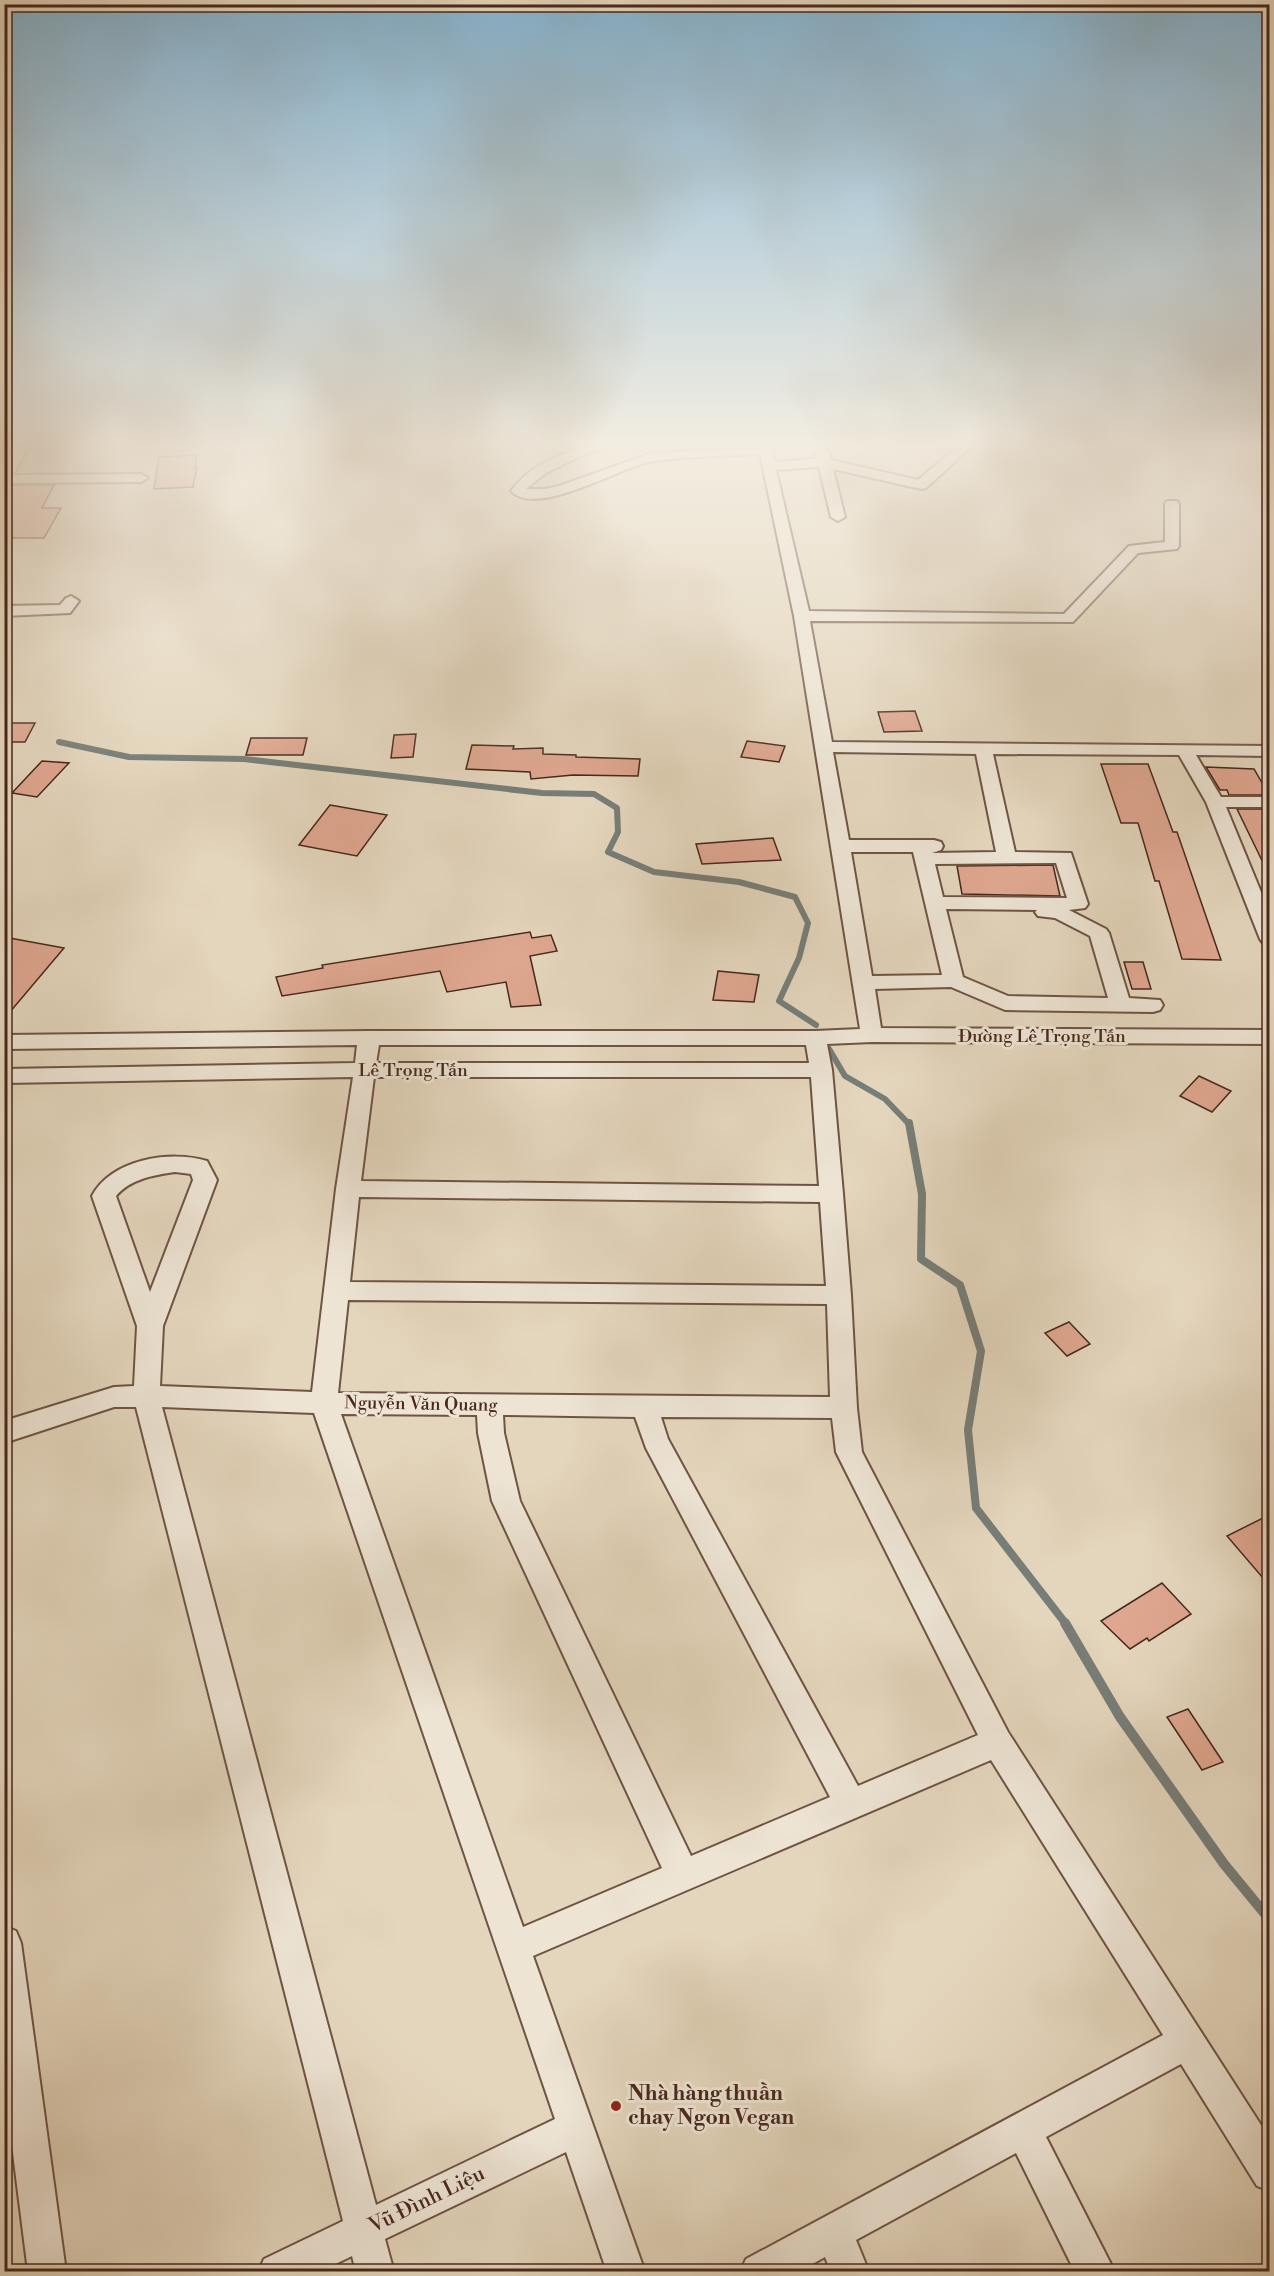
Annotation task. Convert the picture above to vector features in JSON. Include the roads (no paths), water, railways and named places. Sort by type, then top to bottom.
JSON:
[{"type":"street","points":[[789,554],[802,616],[873,1035]]},
{"type":"street","points":[[802,616],[1068,619],[1129,554]]},
{"type":"street","points":[[4,602],[71,601],[65,610],[4,611]]},
{"type":"street","points":[[824,747],[1269,751]]},
{"type":"street","points":[[983,748],[1006,852]]},
{"type":"street","points":[[1184,750],[1215,802],[1269,939]]},
{"type":"street","points":[[1215,802],[1269,802]]},
{"type":"street","points":[[841,846],[923,852],[1006,852],[1064,857],[1078,904],[937,908]]},
{"type":"street","points":[[923,852],[954,981]]},
{"type":"street","points":[[937,908],[1059,912],[1069,917],[1099,933],[1120,1004]]},
{"type":"street","points":[[864,982],[954,981],[1005,1003],[1153,1005]]},
{"type":"street","points":[[1005,1003],[1012,1036]]},
{"type":"street","name":"Đường Lê Trọng Tấn","points":[[815,1038],[873,1035],[1269,1037]]},
{"type":"street","points":[[369,1038],[348,1189],[324,1402],[626,2271]]},
{"type":"street","name":"Lê Trọng Tấn","points":[[4,1042],[369,1038],[815,1038]]},
{"type":"street","points":[[815,1038],[821,1070],[849,1452],[997,1742],[1269,2174]]},
{"type":"street","name":"Lê Trọng Tấn","points":[[4,1076],[365,1070],[821,1070]]},
{"type":"street","points":[[150,1326],[105,1196],[106,1188],[118,1179],[160,1167],[177,1164],[199,1167],[205,1180],[150,1326],[146,1396],[375,2271]]},
{"type":"street","points":[[348,1189],[831,1194]]},
{"type":"street","points":[[337,1291],[839,1295]]},
{"type":"street","name":"Nguyễn Văn Quang","points":[[4,1432],[114,1397],[146,1396],[324,1402],[844,1408]]},
{"type":"street","points":[[489,1404],[491,1432],[506,1500],[683,1876]]},
{"type":"street","points":[[645,1406],[655,1440],[851,1804]]},
{"type":"street","points":[[513,1948],[997,1742]]},
{"type":"street","points":[[4,1943],[47,2271]]},
{"type":"street","points":[[759,2271],[1186,2042]]},
{"type":"street","name":"Vũ Đình Liệu","points":[[278,2271],[576,2128]]},
{"type":"street","points":[[1023,2130],[1096,2271]]},
{"type":"street","points":[[833,2232],[850,2271]]},
{"type":"waterway","points":[[59,742],[129,757],[244,759],[542,793],[594,794],[617,808],[618,832],[608,852],[654,872],[739,882],[795,897],[808,923],[799,958],[779,1001],[816,1025]]},
{"type":"waterway","points":[[829,1049],[845,1076],[885,1099],[909,1124]]},
{"type":"waterway","points":[[909,1123],[922,1194],[921,1259],[960,1285],[981,1351],[968,1430],[976,1508],[1066,1624]]},
{"type":"waterway","points":[[1065,1623],[1120,1717],[1224,1864],[1270,1920]]},
{"type":"place","name":"Nhà hàng thuần chay Ngon Vegan","points":[[616,2106]]}]
